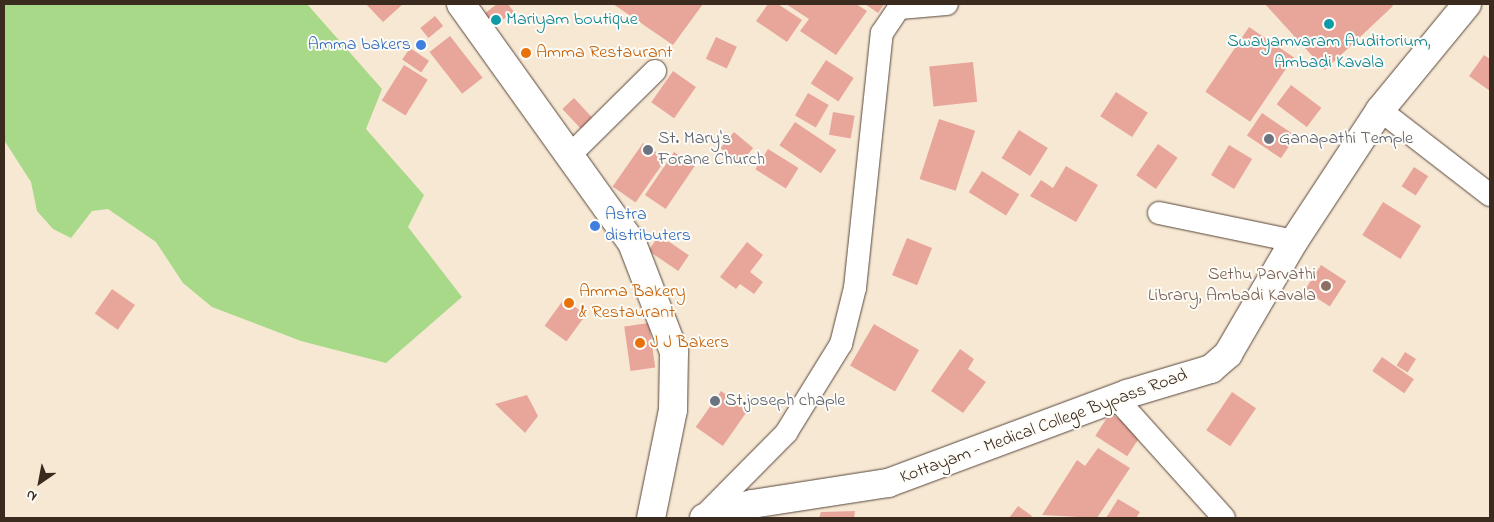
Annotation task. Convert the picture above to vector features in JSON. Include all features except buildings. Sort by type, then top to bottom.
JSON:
[{"type":"main road","points":[[461,4],[632,243],[674,352],[673,410],[650,518]]},
{"type":"main road","name":"Kottayam - Medical College Bypass Road","points":[[703,518],[752,504],[888,483],[1116,398],[1211,369],[1242,333],[1294,241],[1380,110],[1466,4]]},
{"type":"street","points":[[703,518],[786,433],[841,344],[855,288],[882,33],[899,8],[947,4]]},
{"type":"street","points":[[569,156],[655,71]]},
{"type":"street","points":[[1380,110],[1490,195]]},
{"type":"street","points":[[1158,213],[1294,241]]},
{"type":"street","points":[[1116,398],[1224,518]]},
{"type":"green space","points":[[4,4],[307,4],[382,89],[366,129],[424,195],[408,227],[462,297],[386,363],[301,341],[212,307],[183,283],[156,242],[108,209],[92,211],[71,238],[53,229],[37,211],[31,182],[4,140]]},
{"type":"place","name":"Mariyam boutique","points":[[496,20]]},
{"type":"place","name":"Swayamvaram Auditorium, Ambadi Kavala","points":[[1329,24]]},
{"type":"place","name":"Amma bakers","points":[[421,45]]},
{"type":"place","name":"Amma Restaurant","points":[[526,53]]},
{"type":"place","name":"Ganapathi Temple","points":[[1269,139]]},
{"type":"place","name":"St. Mary's Forane Church","points":[[648,150]]},
{"type":"place","name":"Astra distributers","points":[[595,226]]},
{"type":"place","name":"Sethu Parvathi Library, Ambadi Kavala","points":[[1326,286]]},
{"type":"place","name":"Amma Bakery & Restaurant","points":[[569,303]]},
{"type":"place","name":"J J Bakers","points":[[640,343]]},
{"type":"place","name":"St.joseph chaple","points":[[715,401]]}]
